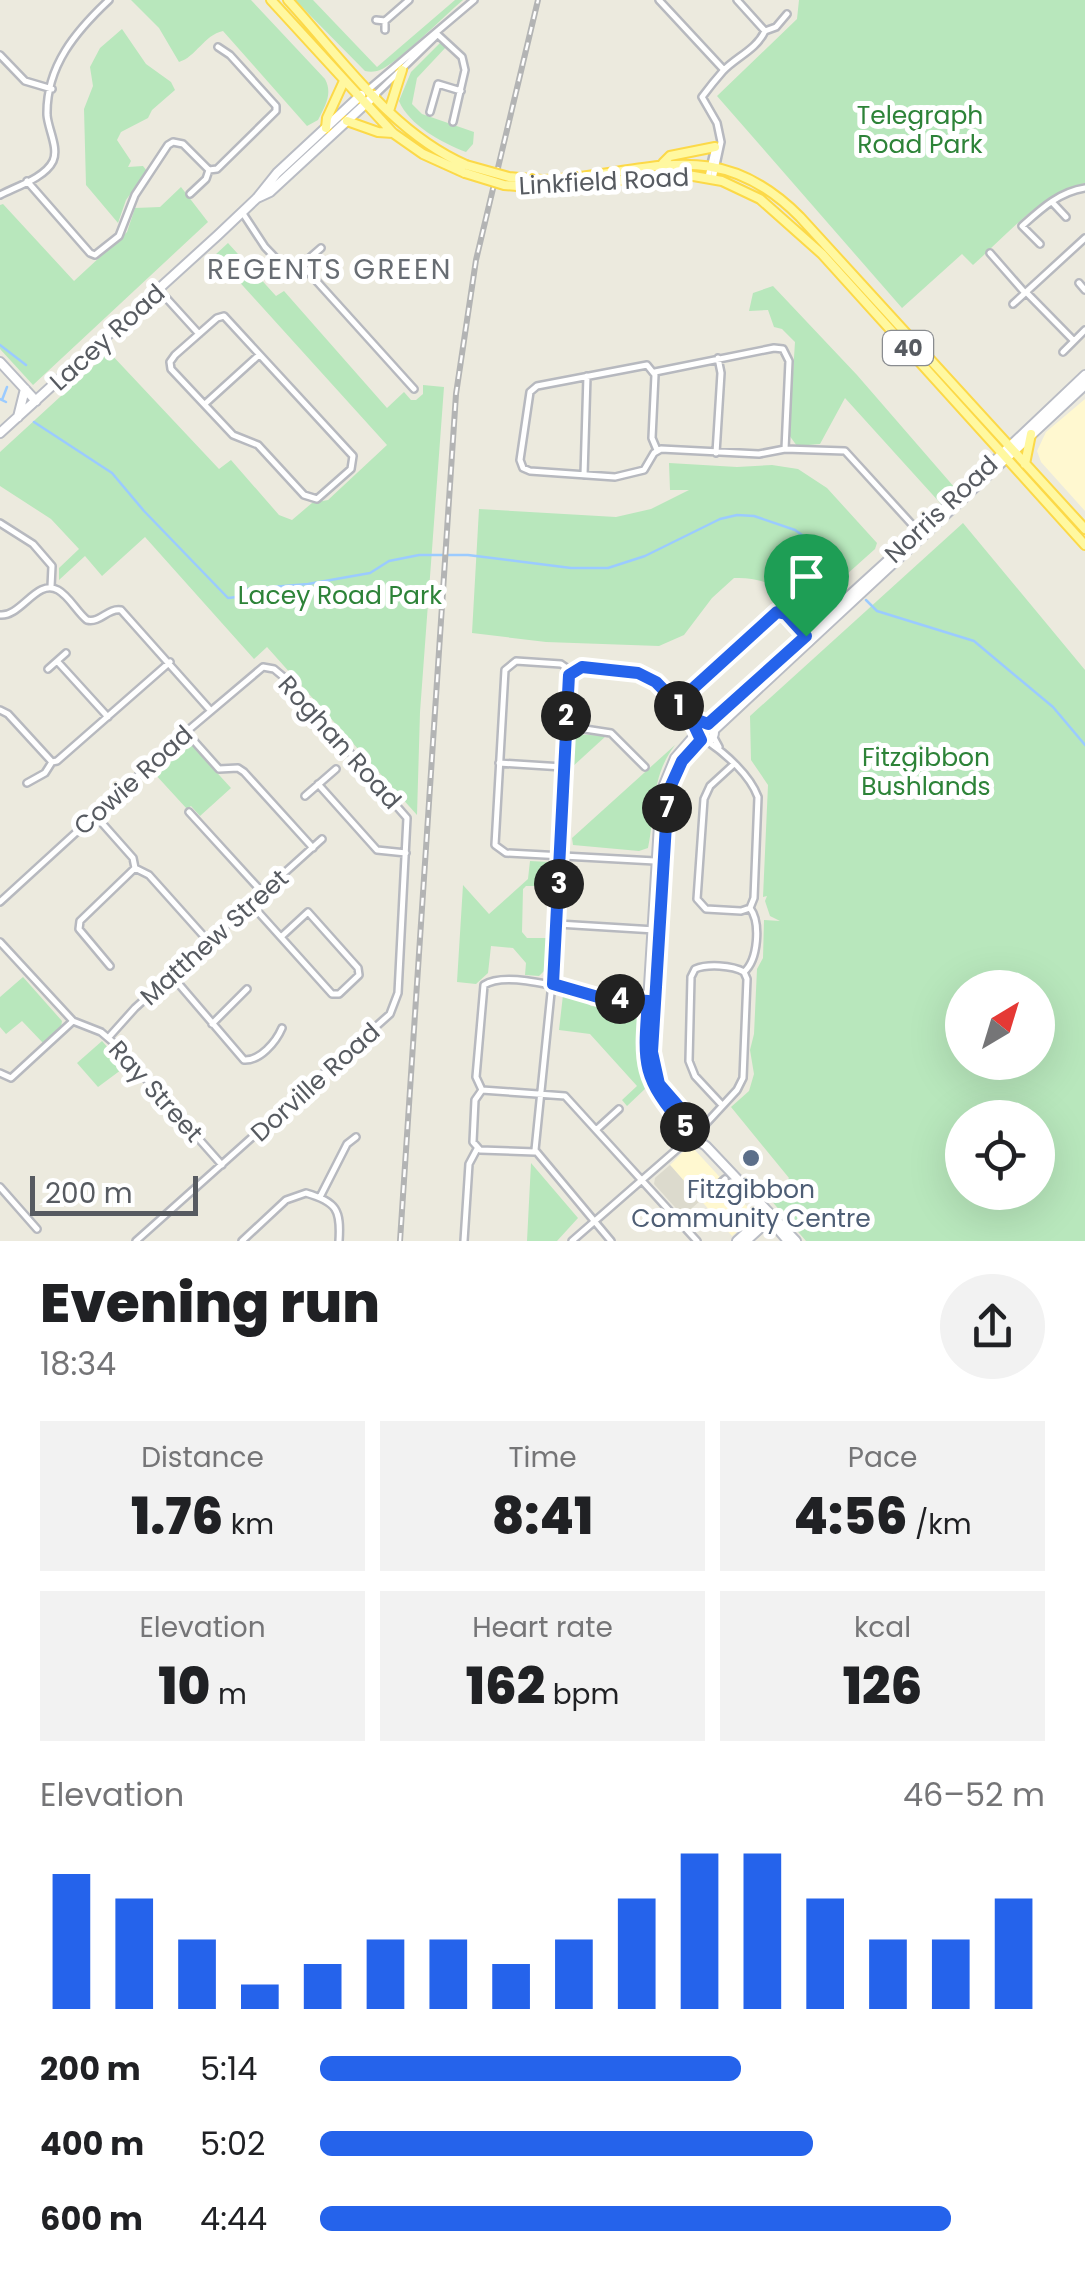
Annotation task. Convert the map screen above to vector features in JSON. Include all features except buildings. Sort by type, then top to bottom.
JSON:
[{"type":"main road","name":"Linkfield Road","points":[[272,0],[393,133],[423,154],[466,169],[541,184],[661,175],[710,178]]},
{"type":"main road","name":"Linkfield Road","points":[[288,0],[390,111],[426,144],[466,169]]},
{"type":"main road","points":[[390,111],[402,70]]},
{"type":"main road","points":[[326,128],[344,82]]},
{"type":"main road","name":"Lacey Road","points":[[0,434],[159,290],[326,128],[372,92]]},
{"type":"main road","name":"Lacey Road","points":[[257,198],[270,192],[362,101]]},
{"type":"main road","points":[[347,120],[378,132],[393,133]]},
{"type":"main road","points":[[663,163],[670,156],[715,147]]},
{"type":"main road","name":"Linkfield Road","points":[[541,184],[663,163],[713,167]]},
{"type":"main road","name":"40","points":[[713,167],[759,185],[792,209],[1085,528]]},
{"type":"main road","name":"40","points":[[710,178],[760,199],[813,244],[1085,545]]},
{"type":"main road","points":[[0,362],[36,402]]},
{"type":"main road","name":"Norris Road","points":[[705,733],[921,535],[1085,374]]},
{"type":"main road","name":"Norris Road","points":[[1011,448],[1085,385]]},
{"type":"main road","points":[[18,418],[25,389]]},
{"type":"main road","points":[[1026,464],[1031,434]]},
{"type":"main road","name":"Norris Road","points":[[693,1130],[656,1076],[652,1052],[651,1001],[660,861],[672,781],[682,761],[705,733],[806,636],[921,535]]},
{"type":"main road","points":[[693,1130],[788,1241]]},
{"type":"main road","points":[[737,1241],[769,1216]]},
{"type":"main road","points":[[746,1241],[769,1216]]},
{"type":"main road","points":[[769,1216],[796,1241]]},
{"type":"street","points":[[0,195],[48,168],[55,154],[47,118],[61,55],[68,42],[109,0]]},
{"type":"street","points":[[376,20],[385,21],[409,0]]},
{"type":"street","name":"Lacey Road","points":[[372,92],[474,0]]},
{"type":"street","points":[[659,0],[724,70]]},
{"type":"street","points":[[737,0],[765,31]]},
{"type":"street","points":[[710,178],[720,135],[702,98],[724,70],[787,14]]},
{"type":"street","points":[[385,21],[385,30]]},
{"type":"street","points":[[438,32],[462,57],[465,73],[453,122]]},
{"type":"street","name":"Lacey Road","points":[[372,92],[402,70],[438,32]]},
{"type":"street","points":[[208,170],[217,169],[276,111],[276,106],[230,55],[218,47]]},
{"type":"street","points":[[0,55],[25,81],[52,89]]},
{"type":"street","points":[[430,112],[438,84],[460,91]]},
{"type":"street","points":[[713,167],[720,135]]},
{"type":"street","points":[[27,181],[95,254],[119,236],[135,196],[168,145],[183,144],[208,170]]},
{"type":"street","points":[[190,194],[206,179],[208,170]]},
{"type":"street","points":[[1040,244],[1022,226],[1052,202],[1085,188]]},
{"type":"street","points":[[1052,202],[1066,217]]},
{"type":"street","points":[[242,212],[284,268],[293,271],[320,248]]},
{"type":"street","points":[[1013,304],[1085,238]]},
{"type":"street","points":[[990,252],[1074,341]]},
{"type":"street","points":[[302,265],[414,389]]},
{"type":"street","points":[[1079,283],[1085,290]]},
{"type":"street","points":[[159,290],[199,334]]},
{"type":"street","points":[[224,316],[258,355],[351,453],[355,462],[320,498],[308,498],[260,447],[229,432],[170,365],[216,318],[224,316]]},
{"type":"street","points":[[1063,352],[1085,330]]},
{"type":"street","points":[[655,372],[652,438],[657,450],[650,465],[641,472],[584,475],[523,468],[520,460],[531,390],[538,386],[642,364],[655,372],[774,348],[787,352],[785,449]]},
{"type":"street","points":[[206,403],[258,355]]},
{"type":"street","points":[[716,452],[721,373],[718,358]]},
{"type":"street","points":[[584,475],[587,376]]},
{"type":"street","points":[[657,450],[772,454],[785,449],[844,450],[921,535]]},
{"type":"street","points":[[0,523],[32,544],[52,566],[52,587]]},
{"type":"street","points":[[0,615],[14,614],[43,589],[52,587],[87,620],[98,620],[110,610],[121,610],[210,711]]},
{"type":"street","points":[[677,703],[777,612],[786,614],[806,636]]},
{"type":"street","points":[[48,669],[66,653]]},
{"type":"street","points":[[57,661],[108,718]]},
{"type":"street","points":[[27,783],[45,773],[52,762],[62,758],[170,662]]},
{"type":"street","points":[[571,671],[561,664],[508,664],[498,763],[496,848],[510,853],[660,861]]},
{"type":"street","points":[[571,671],[582,667],[638,673],[656,682],[677,703],[720,750],[734,764],[754,786],[760,802],[754,898],[750,908],[741,911],[706,908],[697,899],[704,800],[710,786],[734,764]]},
{"type":"street","name":"Cowie Road","points":[[0,902],[258,669],[271,668]]},
{"type":"street","name":"Roghan Road","points":[[271,668],[314,710],[407,818]]},
{"type":"street","points":[[571,671],[558,855],[558,924],[536,1152],[611,1241]]},
{"type":"street","points":[[0,711],[8,714],[52,762]]},
{"type":"street","points":[[566,726],[612,733],[645,767]]},
{"type":"street","points":[[186,732],[219,769],[244,772],[313,848]]},
{"type":"street","points":[[498,763],[563,767]]},
{"type":"street","points":[[305,796],[336,768]]},
{"type":"street","points":[[318,784],[378,850],[406,853]]},
{"type":"street","points":[[189,812],[263,893]]},
{"type":"street","points":[[94,814],[133,858],[134,868]]},
{"type":"street","name":"Dorville Road","points":[[136,1241],[390,1014],[398,993],[407,818]]},
{"type":"street","name":"Matthew Street","points":[[108,1038],[134,1008],[322,839]]},
{"type":"street","points":[[134,868],[149,875],[209,942]]},
{"type":"street","points":[[110,966],[79,929],[80,921],[134,868]]},
{"type":"street","points":[[251,904],[326,989],[339,994],[360,971],[302,906]]},
{"type":"street","points":[[744,972],[754,960],[756,918],[750,908]]},
{"type":"street","points":[[281,937],[308,912]]},
{"type":"street","points":[[558,924],[655,930]]},
{"type":"street","name":"Ray Street","points":[[0,942],[72,1021],[108,1038],[222,1165]]},
{"type":"street","points":[[572,1241],[709,1117],[722,1105],[740,1087],[744,1072],[746,977],[738,968],[703,966],[695,969],[691,977],[688,1061],[722,1105]]},
{"type":"street","points":[[172,976],[244,1060],[250,1061],[277,1038],[282,1028]]},
{"type":"street","points":[[482,1090],[476,1077],[484,984],[494,980],[553,984],[598,997],[651,1001]]},
{"type":"street","points":[[212,1024],[246,990]]},
{"type":"street","points":[[0,1073],[11,1078],[72,1021]]},
{"type":"street","points":[[482,1090],[566,1096],[697,1241]]},
{"type":"street","points":[[478,1149],[472,1139],[475,1100],[482,1090]]},
{"type":"street","points":[[596,1130],[619,1109]]},
{"type":"street","points":[[320,1197],[347,1144],[356,1137]]},
{"type":"street","points":[[478,1149],[536,1152]]},
{"type":"street","points":[[464,1241],[469,1161],[478,1149]]},
{"type":"street","points":[[705,1197],[725,1180]]},
{"type":"street","points":[[0,1187],[37,1229]]},
{"type":"street","points":[[242,1241],[296,1194],[320,1197],[334,1206],[340,1217],[339,1241]]},
{"type":"shaded area","points":[[1085,399],[1085,511],[1041,462],[1037,451],[1046,432]]},
{"type":"shaded area","points":[[687,1148],[693,1148],[751,1211],[752,1218],[732,1236],[670,1165]]},
{"type":"shaded area","points":[[670,1165],[701,1200],[683,1216],[654,1184],[655,1178]]},
{"type":"green space","points":[[131,0],[251,0],[325,79],[328,95],[318,120],[307,126],[223,31],[179,62],[159,28]]},
{"type":"green space","points":[[295,0],[313,0],[377,67],[455,0],[463,0],[398,58],[371,72],[365,71]]},
{"type":"green space","name":"Telegraph Road Park","points":[[799,0],[1085,0],[1085,183],[1039,206],[973,265],[962,254],[902,308],[717,96],[797,19]]},
{"type":"green space","points":[[122,29],[146,64],[171,82],[175,90],[148,118],[121,132],[117,140],[131,161],[128,167],[143,166],[147,171],[126,200],[118,223],[86,185],[84,109],[93,86],[90,67],[100,48]]},
{"type":"green space","points":[[441,42],[447,46],[417,78],[412,104],[422,114],[474,132],[473,144],[466,152],[418,125],[399,101],[411,72]]},
{"type":"green space","points":[[181,187],[208,222],[33,385],[0,349],[0,205],[74,281],[127,232],[135,208],[160,207]]},
{"type":"green space","name":"Lacey Road Park","points":[[228,243],[276,296],[284,291],[387,408],[404,392],[416,400],[423,394],[423,385],[444,387],[420,712],[417,815],[267,647],[254,659],[145,537],[102,576],[85,556],[59,580],[59,568],[79,549],[51,519],[0,486],[0,452],[109,352],[219,469],[231,460],[279,515],[292,520],[312,503],[328,500],[387,445],[215,255]]},
{"type":"green space","points":[[773,286],[955,488],[941,504],[845,398],[820,444],[797,446],[789,435],[795,342],[782,329],[774,327],[768,310],[749,311],[753,293]]},
{"type":"green space","points":[[669,463],[798,469],[827,488],[877,543],[875,549],[808,609],[799,607],[769,584],[734,578],[712,598],[684,635],[659,646],[546,642],[472,633],[479,509],[616,517],[651,509],[689,490],[670,490]]},
{"type":"green space","name":"Fitzgibbon Bushlands","points":[[963,523],[1085,670],[1085,1241],[806,1241],[758,1185],[760,1179],[778,1193],[789,1178],[731,1107],[749,1091],[754,1074],[750,1050],[757,969],[763,958],[764,920],[780,921],[770,916],[767,896],[763,897],[768,785],[751,760],[750,716]]},
{"type":"green space","points":[[574,734],[606,736],[571,768]]},
{"type":"green space","points":[[189,742],[231,788],[200,816],[191,806],[187,809],[154,773]]},
{"type":"green space","points":[[675,745],[661,770],[648,848],[639,851],[573,845],[572,838]]},
{"type":"green space","points":[[530,861],[550,862],[549,886],[523,889],[522,932],[527,938],[547,938],[545,970],[539,976],[525,975],[526,963],[513,948],[491,946],[488,973],[476,984],[457,982],[463,885],[489,914],[528,879]]},
{"type":"green space","points":[[23,977],[62,1021],[61,1027],[43,1043],[22,1021],[6,1034],[0,1027],[0,997]]},
{"type":"green space","points":[[563,995],[591,1006],[639,1010],[637,1059],[647,1087],[627,1106],[622,1100],[637,1086],[590,1034],[559,1030]]},
{"type":"green space","points":[[102,1041],[125,1067],[98,1087],[77,1063]]},
{"type":"green space","points":[[531,1163],[578,1218],[557,1241],[527,1241]]},
{"type":"waterway","points":[[0,345],[26,365]]},
{"type":"waterway","points":[[2,400],[7,387]]},
{"type":"waterway","points":[[0,399],[6,402]]},
{"type":"waterway","points":[[34,422],[112,473],[228,598],[248,589],[370,573],[389,561],[419,555],[468,555],[571,568],[608,568],[737,515],[754,516],[795,530],[821,548],[847,580]]},
{"type":"waterway","points":[[866,600],[877,611],[974,641],[1053,707],[1085,745]]},
{"type":"railway","points":[[400,1241],[456,394],[476,260],[538,0]]},
{"type":"place","name":"Fitzgibbon Community Centre","points":[[751,1158]]},
{"type":"district","name":"REGENTS GREEN","points":[[330,269]]},
{"type":"route","points":[[806,636],[708,724],[690,717],[656,682],[638,673],[582,667],[569,675],[553,984],[598,997],[648,1001],[644,1051],[648,1075],[663,1103],[685,1128],[692,1122],[659,1084],[652,1052],[668,792],[675,772],[701,740],[690,717],[677,703],[777,612],[786,614],[806,636]]}]
